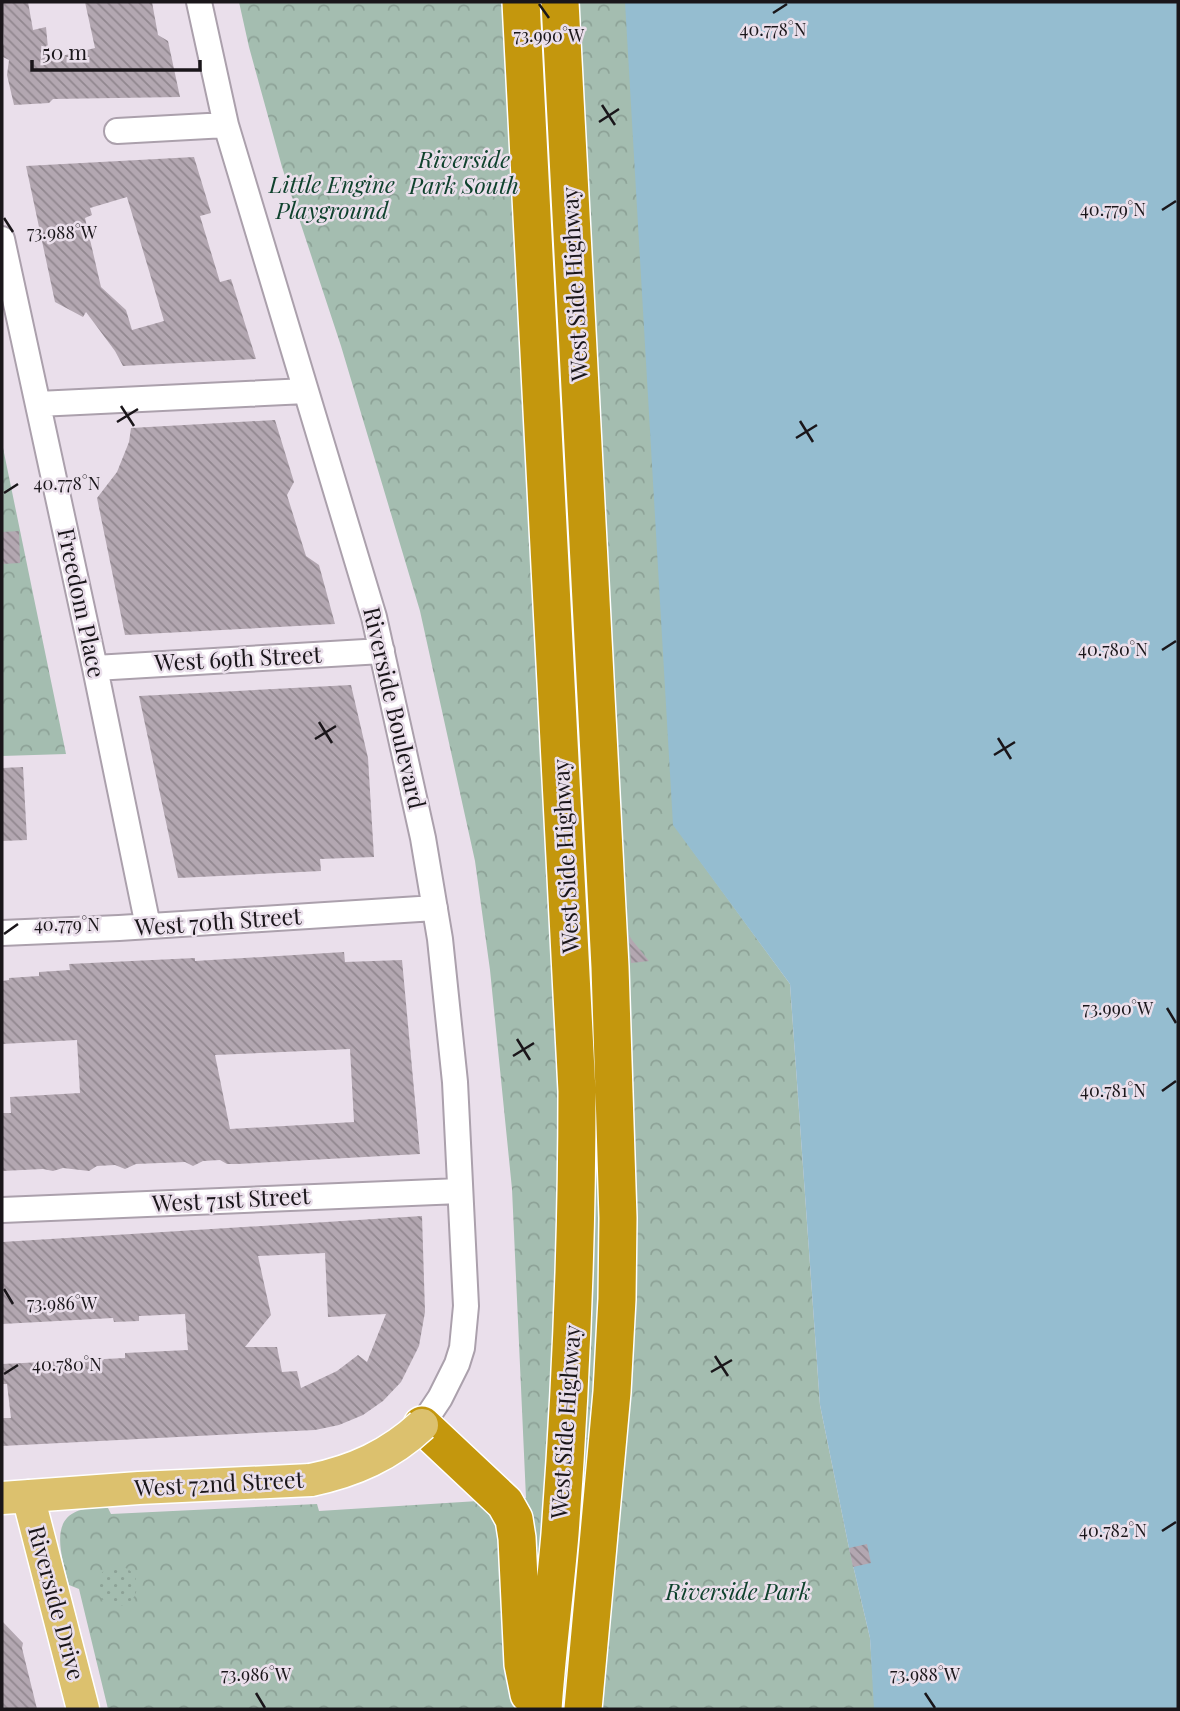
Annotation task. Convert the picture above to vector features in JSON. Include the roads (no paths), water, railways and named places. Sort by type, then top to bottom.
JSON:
[{"type":"highway","name":"West Side Highway","points":[[522,2],[578,1091],[572,1342],[559,1536],[537,1705]]},
{"type":"highway","name":"West Side Highway","points":[[560,2],[611,981],[618,1218],[613,1380],[584,1703]]},
{"type":"highway","points":[[422,1424],[499,1496],[514,1519],[523,1664],[537,1705]]},
{"type":"main road","name":"West 72nd Street","points":[[15,1497],[312,1480],[361,1466],[392,1449],[422,1424]]},
{"type":"main road","name":"Riverside Drive","points":[[15,1497],[83,1709]]},
{"type":"street","name":"Riverside Boulevard","points":[[199,2],[226,125],[363,578],[423,838],[435,908],[453,1059],[466,1306],[462,1348],[449,1382],[422,1424]]},
{"type":"street","points":[[117,131],[226,125]]},
{"type":"street","name":"Freedom Place","points":[[2,239],[148,926]]},
{"type":"street","points":[[38,404],[306,391]]},
{"type":"street","name":"West 69th Street","points":[[95,668],[382,651]]},
{"type":"street","name":"West 70th Street","points":[[2,933],[435,908]]},
{"type":"street","name":"West 71st Street","points":[[2,1210],[460,1191]]},
{"type":"water","points":[[625,2],[1178,2],[1178,1709],[874,1709],[870,1638],[820,1405],[790,984],[673,825]]},
{"type":"park label","name":"Riverside Park South","points":[[464,173]]},
{"type":"park label","name":"Little Engine Playground","points":[[332,198]]},
{"type":"park label","name":"Riverside Park","points":[[738,1592]]}]
